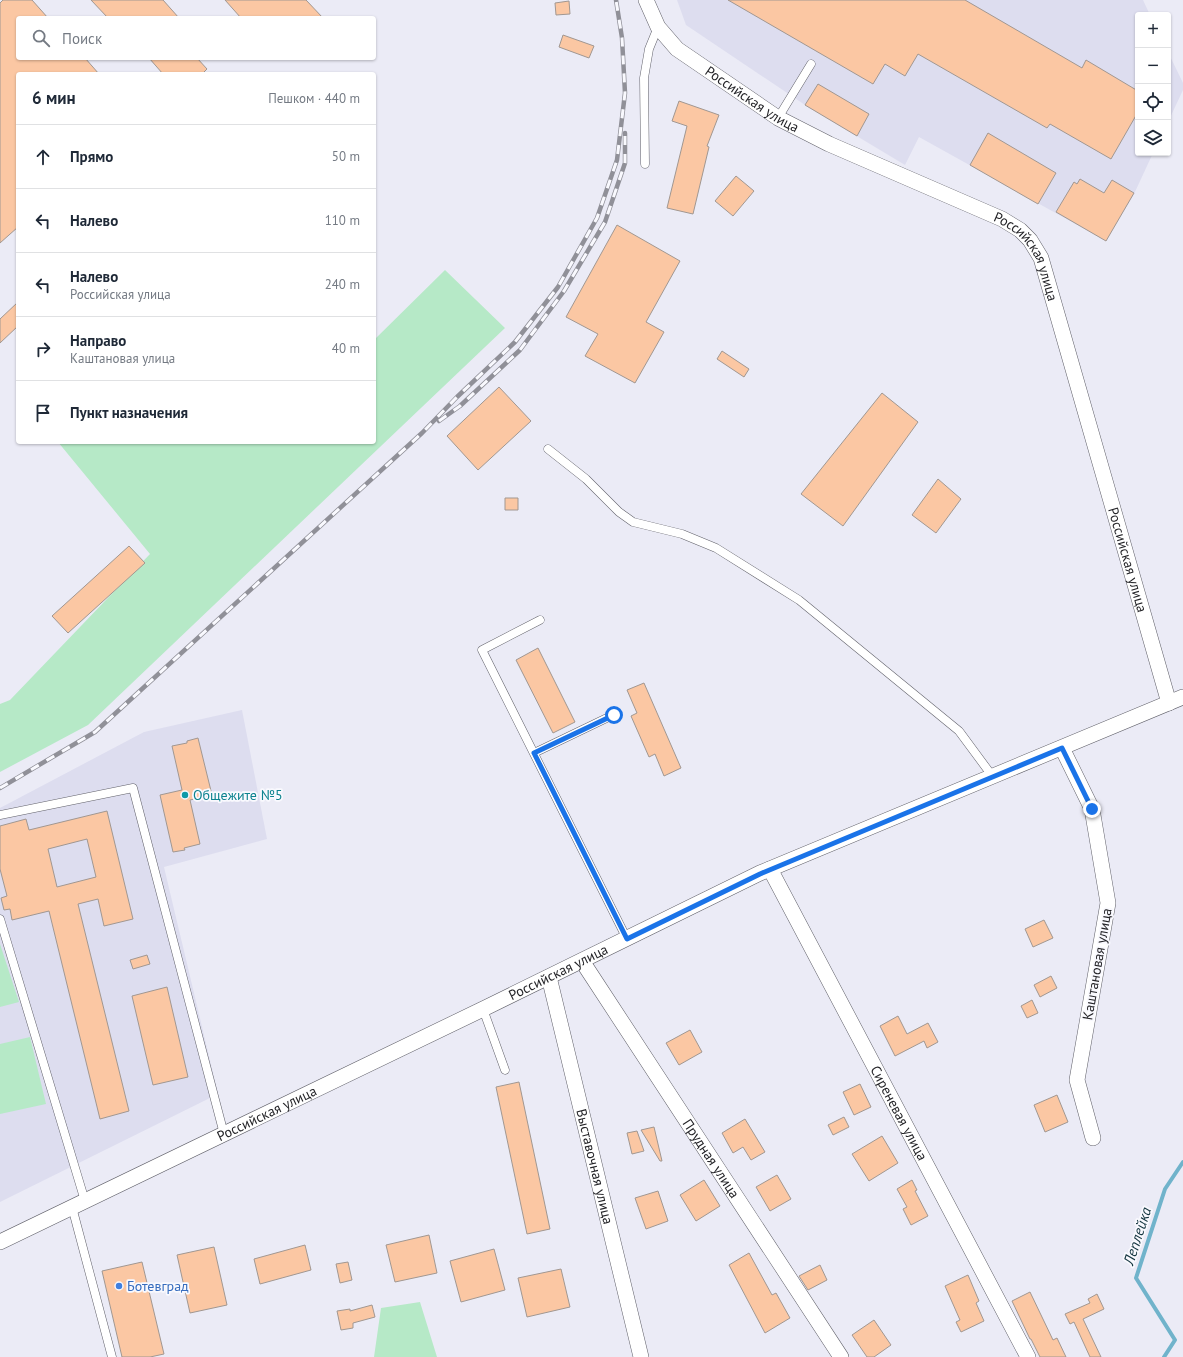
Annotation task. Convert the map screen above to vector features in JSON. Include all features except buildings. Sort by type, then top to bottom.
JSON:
[{"type":"street","name":"Российская улица","points":[[0,1242],[770,869],[1176,700],[1041,258],[1030,240],[1020,230],[1002,219],[829,144],[778,118],[677,49],[658,27],[646,0]]},
{"type":"street","name":"Каштановая улица","points":[[1062,748],[1092,809],[1108,903],[1077,1080],[1093,1138]]},
{"type":"street","name":"Сиреневая улица","points":[[770,869],[1028,1357]]},
{"type":"street","name":"Прудная улица","points":[[582,961],[841,1357]]},
{"type":"street","name":"Выставочная улица","points":[[549,977],[641,1357]]},
{"type":"lane","points":[[645,164],[644,78],[649,49],[658,27]]},
{"type":"lane","points":[[778,118],[811,64]]},
{"type":"lane","points":[[548,449],[586,479],[619,512],[633,522],[682,534],[716,548],[799,600],[959,730],[993,777]]},
{"type":"lane","points":[[540,620],[482,650],[627,939]]},
{"type":"lane","points":[[534,753],[614,715]]},
{"type":"lane","points":[[0,815],[133,788],[224,1134]]},
{"type":"lane","points":[[0,919],[79,1204],[112,1357]]},
{"type":"lane","points":[[483,1009],[505,1070]]},
{"type":"shaded area","points":[[677,0],[1143,0],[1149,12],[1135,12],[1135,156],[1152,156],[1134,194],[1106,241],[919,137],[905,165],[805,105],[686,25]]},
{"type":"shaded area","points":[[1171,58],[1183,83],[1183,90],[1171,116]]},
{"type":"shaded area","points":[[242,710],[267,839],[164,867],[218,1094],[0,1202],[0,808],[144,732]]},
{"type":"green space","points":[[445,270],[505,328],[88,725],[0,772],[0,704],[10,700],[150,554],[60,444],[376,444],[376,338]]},
{"type":"green space","points":[[0,944],[19,1002],[0,1007]]},
{"type":"green space","points":[[30,1037],[46,1104],[0,1114],[0,1044]]},
{"type":"green space","points":[[420,1302],[437,1357],[374,1357],[381,1308]]},
{"type":"waterway","name":"Леплейка","points":[[1164,1357],[1175,1340],[1136,1278],[1165,1189],[1183,1162]]},
{"type":"railway","points":[[0,788],[95,732],[422,433],[457,397],[515,342],[558,287],[597,218],[617,160],[625,93],[622,38],[616,0]]},
{"type":"railway","points":[[439,421],[460,406],[520,350],[564,291],[605,222],[625,163],[625,133]]},
{"type":"place","name":"Общежите №5","points":[[185,795]]},
{"type":"place","name":"Ботевград","points":[[119,1286]]},
{"type":"route","points":[[614,715],[534,753],[627,939],[760,874],[1062,748],[1092,809]]}]
